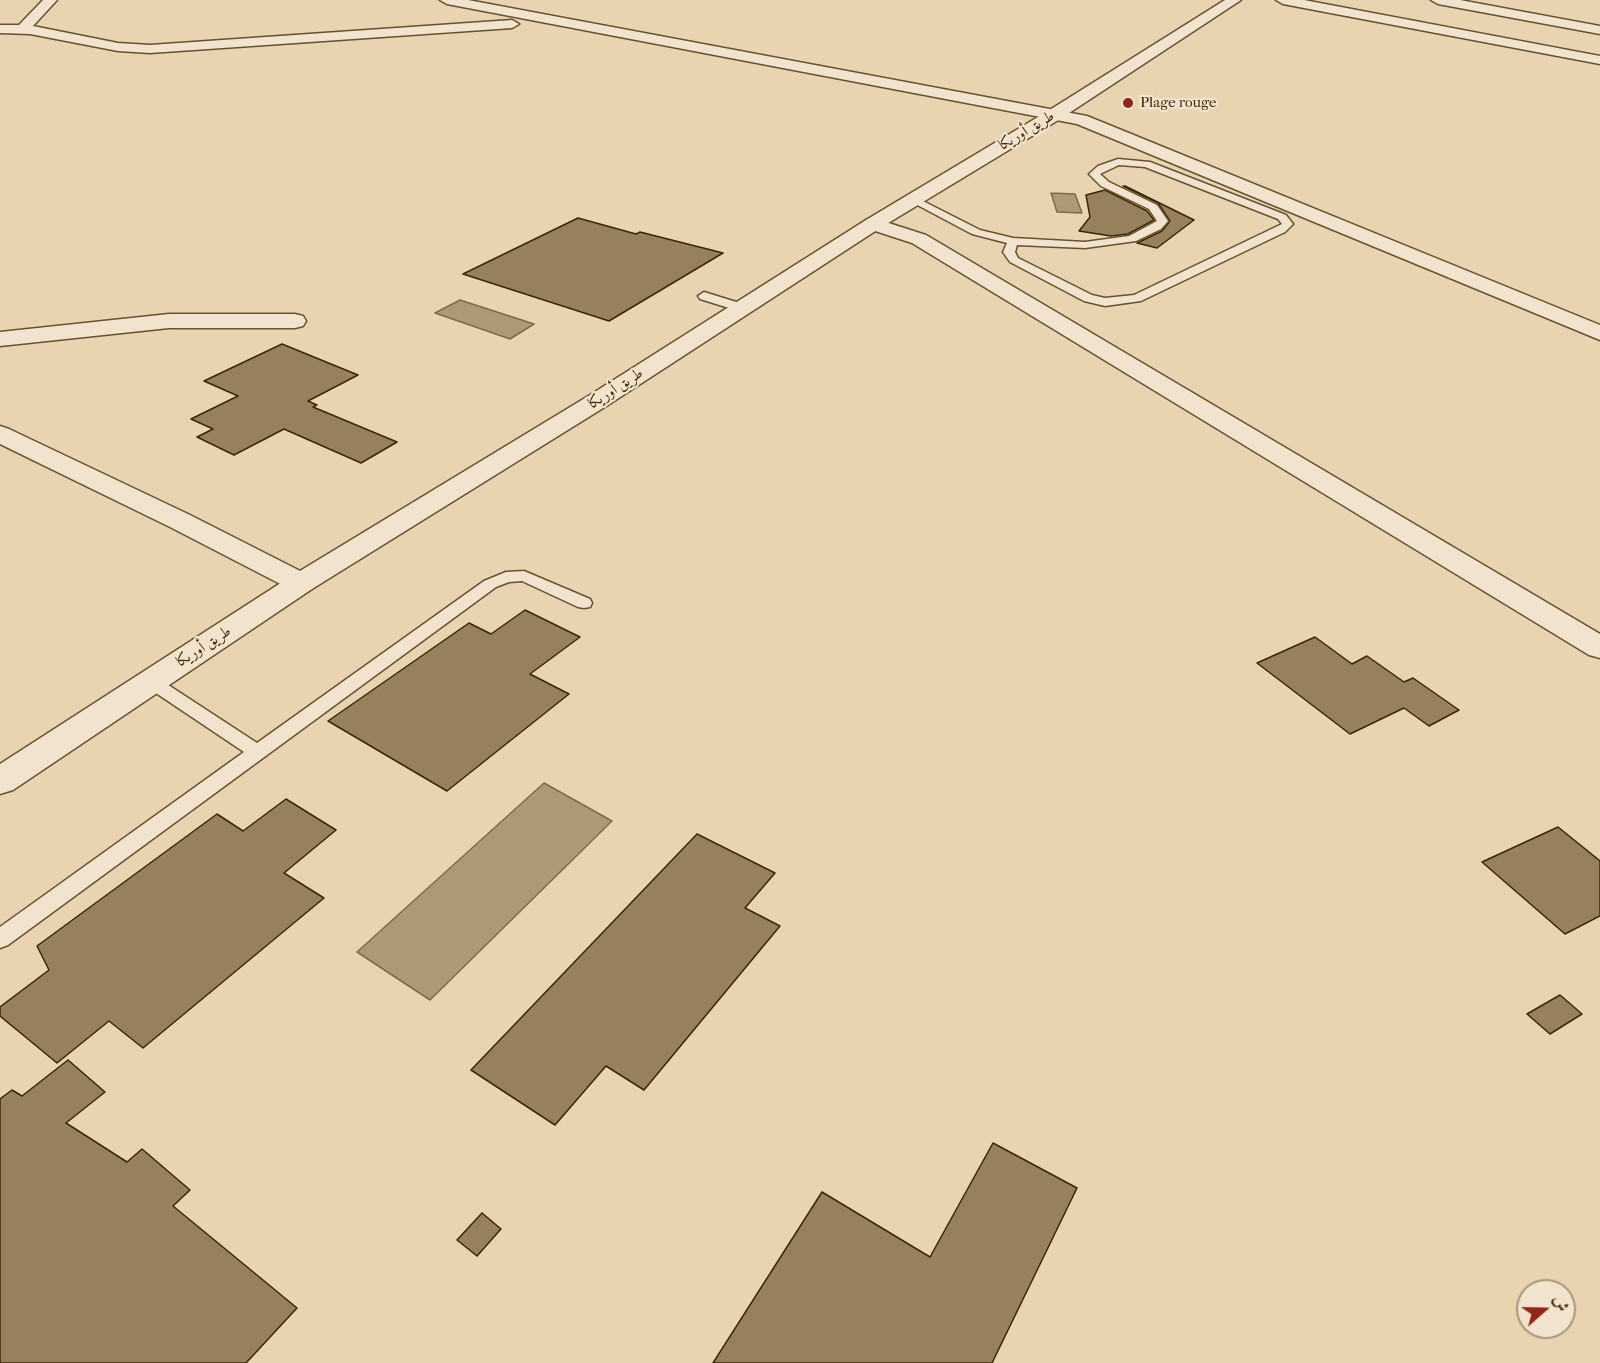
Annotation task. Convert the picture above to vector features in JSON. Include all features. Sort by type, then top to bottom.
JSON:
[{"type":"street","points":[[23,29],[50,0]]},
{"type":"street","points":[[447,0],[1081,120],[1600,333]]},
{"type":"street","name":"طريق أوريكا","points":[[0,782],[301,583],[589,406],[873,224],[1054,115],[1234,0]]},
{"type":"street","points":[[1283,0],[1600,60]]},
{"type":"street","points":[[1438,0],[1600,30]]},
{"type":"street","points":[[0,29],[23,29],[118,47],[150,49],[265,43],[553,21]]},
{"type":"street","points":[[873,224],[919,239],[939,250],[1600,648]]},
{"type":"street","points":[[0,339],[169,321],[295,321]]},
{"type":"street","points":[[0,434],[180,521],[301,583]]},
{"type":"lane","points":[[913,200],[976,232],[1013,241],[1085,245],[1132,238],[1157,227],[1163,221],[1153,207],[1105,184],[1094,174],[1101,168],[1119,162],[1147,164],[1282,217],[1288,224],[1281,230],[1137,298],[1105,302],[1088,298],[1014,260],[1009,252],[1013,241]]},
{"type":"lane","points":[[704,296],[742,308]]},
{"type":"lane","points":[[0,939],[498,580],[515,576],[532,578],[584,603]]},
{"type":"lane","points":[[150,681],[257,752]]},
{"type":"shaded area","points":[[1051,193],[1075,194],[1082,213],[1057,212]]},
{"type":"shaded area","points":[[460,300],[534,324],[510,339],[435,313]]},
{"type":"shaded area","points":[[544,783],[612,821],[430,1000],[357,952]]},
{"type":"building","points":[[1123,186],[1194,220],[1157,248],[1137,243],[1162,231],[1170,221],[1158,203]]},
{"type":"building","points":[[1105,190],[1147,211],[1154,220],[1128,234],[1111,236],[1079,231],[1090,217],[1086,195]]},
{"type":"building","points":[[578,218],[636,234],[640,232],[723,253],[609,321],[463,274]]},
{"type":"building","points":[[282,344],[358,375],[308,401],[317,405],[313,407],[397,442],[361,463],[284,429],[234,455],[197,437],[213,429],[191,419],[238,396],[204,381]]},
{"type":"building","points":[[525,610],[580,637],[530,674],[569,694],[447,791],[328,721],[469,623],[491,634]]},
{"type":"building","points":[[1315,637],[1352,664],[1367,656],[1404,682],[1413,678],[1459,710],[1429,726],[1404,708],[1350,734],[1257,663]]},
{"type":"building","points":[[286,799],[336,830],[284,873],[324,898],[143,1048],[109,1021],[57,1063],[0,1016],[0,1007],[49,970],[37,946],[217,814],[243,831]]},
{"type":"building","points":[[1558,827],[1600,861],[1600,916],[1565,934],[1482,862]]},
{"type":"building","points":[[697,834],[775,873],[745,908],[780,926],[644,1090],[606,1066],[555,1125],[471,1070]]},
{"type":"building","points":[[1560,995],[1582,1014],[1550,1034],[1527,1014]]},
{"type":"building","points":[[68,1060],[105,1092],[66,1123],[127,1162],[142,1149],[190,1190],[173,1206],[297,1308],[246,1363],[0,1363],[0,1099],[12,1090],[22,1096]]},
{"type":"building","points":[[993,1143],[1077,1188],[992,1363],[713,1363],[822,1192],[930,1257]]},
{"type":"building","points":[[482,1213],[501,1229],[477,1256],[457,1240]]},
{"type":"place","name":"Plage rouge","points":[[1128,103]]}]
